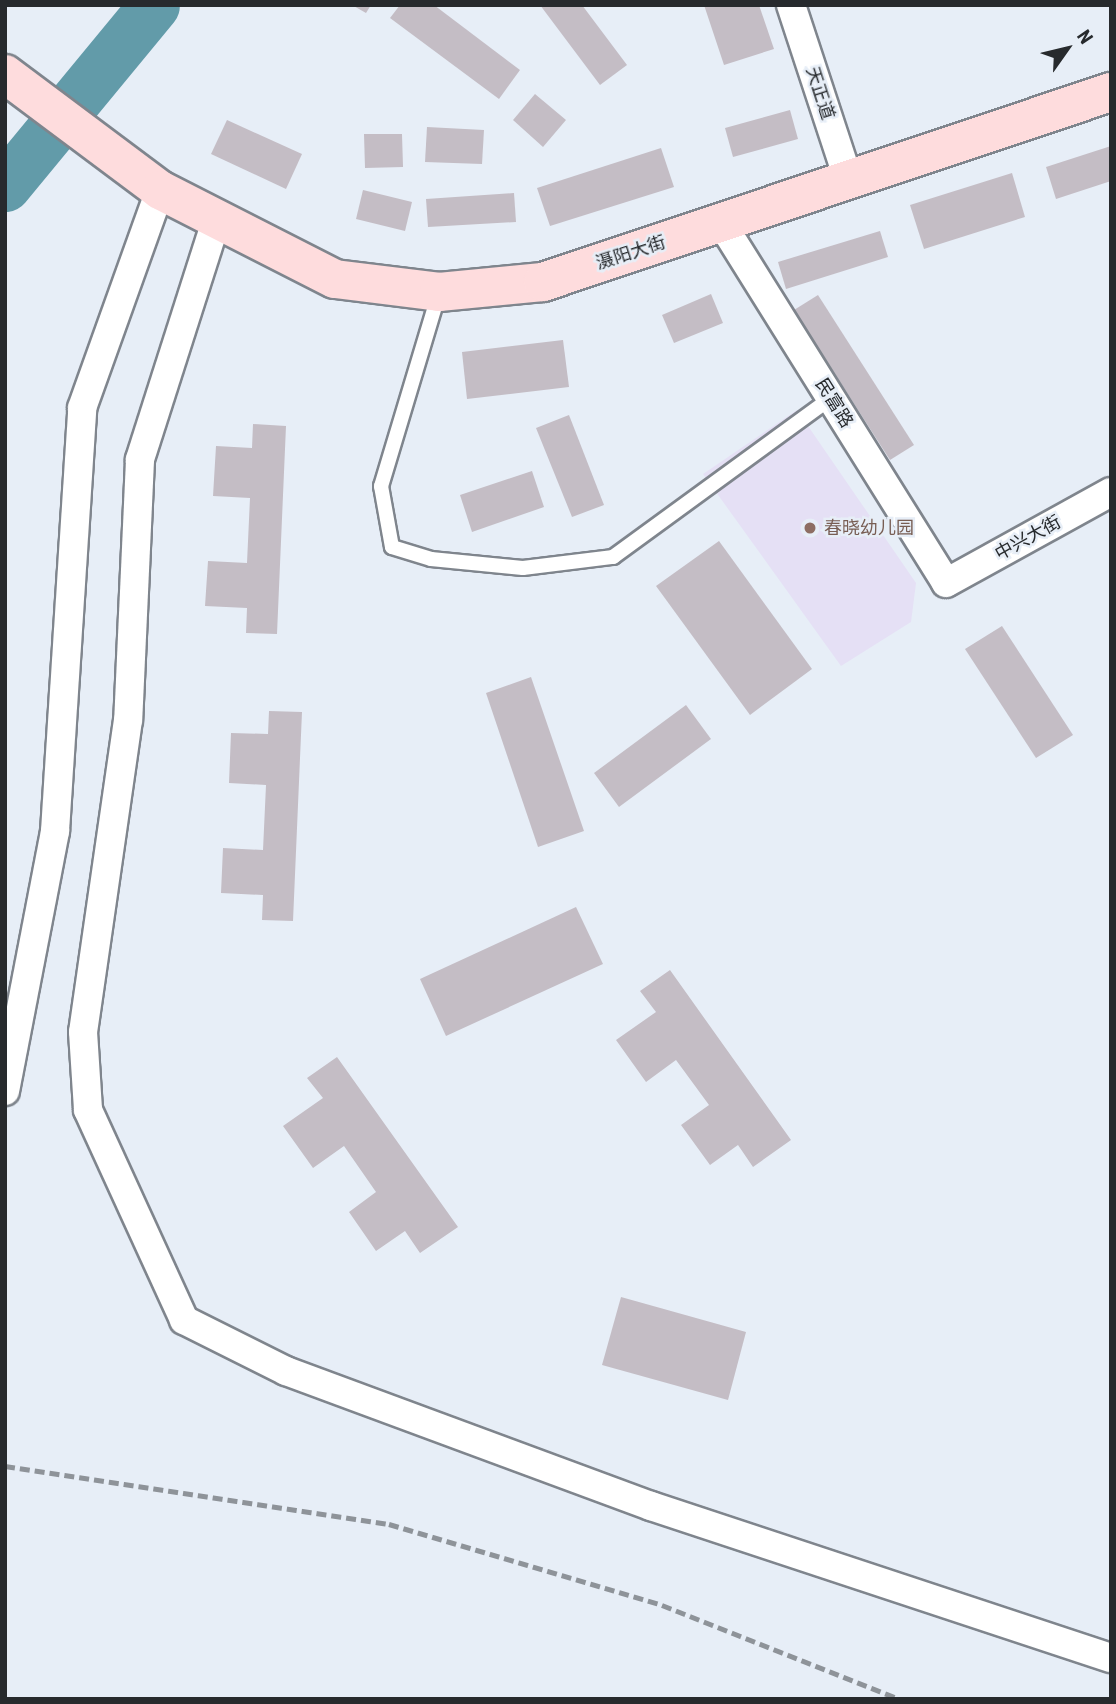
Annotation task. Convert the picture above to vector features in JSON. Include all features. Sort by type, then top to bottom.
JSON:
[{"type":"main road","name":"滠阳大街","points":[[5,74],[157,187],[335,279],[439,292],[543,282],[1111,92]]},
{"type":"street","name":"天正道","points":[[791,5],[849,181]]},
{"type":"street","points":[[5,1091],[55,831],[82,408],[157,187]]},
{"type":"street","points":[[217,219],[140,460],[128,720],[83,1032],[88,1110],[184,1320],[286,1371],[638,1502],[1111,1658]]},
{"type":"street","name":"民富路","points":[[722,224],[946,583]]},
{"type":"street","name":"中兴大街","points":[[946,583],[1111,492]]},
{"type":"lane","points":[[439,292],[382,486],[392,547],[431,559],[523,568],[613,557],[831,398]]},
{"type":"shaded area","name":"春晓幼儿园","points":[[797,410],[916,583],[911,622],[841,666],[703,474]]},
{"type":"building","points":[[352,5],[371,5],[366,13]]},
{"type":"building","points":[[400,5],[434,5],[520,70],[499,99],[390,18]]},
{"type":"building","points":[[540,5],[582,5],[627,65],[600,85]]},
{"type":"building","points":[[704,5],[759,5],[774,49],[724,65]]},
{"type":"building","points":[[535,94],[566,120],[543,147],[513,120]]},
{"type":"building","points":[[790,110],[798,139],[733,157],[725,128]]},
{"type":"building","points":[[227,120],[302,154],[286,189],[211,154]]},
{"type":"building","points":[[427,127],[484,130],[482,164],[425,162]]},
{"type":"building","points":[[364,134],[402,134],[403,167],[365,168]]},
{"type":"building","points":[[1111,146],[1111,181],[1056,199],[1046,167]]},
{"type":"building","points":[[661,148],[674,187],[550,226],[537,188]]},
{"type":"building","points":[[1012,173],[1025,217],[924,249],[910,205]]},
{"type":"building","points":[[363,190],[412,202],[405,231],[356,219]]},
{"type":"building","points":[[514,193],[516,222],[428,227],[426,199]]},
{"type":"building","points":[[880,231],[888,257],[786,289],[778,262]]},
{"type":"building","points":[[711,294],[723,323],[674,343],[662,315]]},
{"type":"building","points":[[818,295],[914,445],[890,460],[794,310]]},
{"type":"building","points":[[563,340],[569,387],[467,399],[462,352]]},
{"type":"building","points":[[569,415],[604,505],[572,517],[536,428]]},
{"type":"building","points":[[253,424],[286,426],[277,634],[246,633],[247,608],[205,606],[208,561],[247,563],[250,498],[213,496],[216,446],[252,448]]},
{"type":"building","points":[[532,471],[544,507],[472,532],[460,495]]},
{"type":"building","points":[[719,541],[812,669],[750,715],[656,586]]},
{"type":"building","points":[[1002,626],[1073,735],[1036,758],[965,649]]},
{"type":"building","points":[[531,677],[584,831],[538,847],[486,693]]},
{"type":"building","points":[[686,705],[711,739],[619,807],[594,773]]},
{"type":"building","points":[[269,711],[302,712],[293,921],[262,920],[263,895],[221,893],[223,848],[263,850],[266,785],[229,783],[231,733],[268,734]]},
{"type":"building","points":[[576,907],[603,964],[446,1036],[420,979]]},
{"type":"building","points":[[670,970],[791,1140],[753,1167],[738,1145],[710,1165],[681,1125],[709,1105],[676,1060],[646,1082],[616,1040],[656,1012],[640,991]]},
{"type":"building","points":[[337,1057],[458,1227],[420,1253],[405,1231],[376,1251],[349,1212],[376,1192],[344,1146],[313,1168],[283,1126],[323,1098],[307,1078]]},
{"type":"building","points":[[621,1297],[746,1332],[728,1400],[602,1365]]},
{"type":"waterway","points":[[5,186],[154,5]]},
{"type":"railway","points":[[5,1466],[389,1524],[662,1605],[899,1699]]},
{"type":"place","name":"春晓幼儿园","points":[[810,528]]}]
